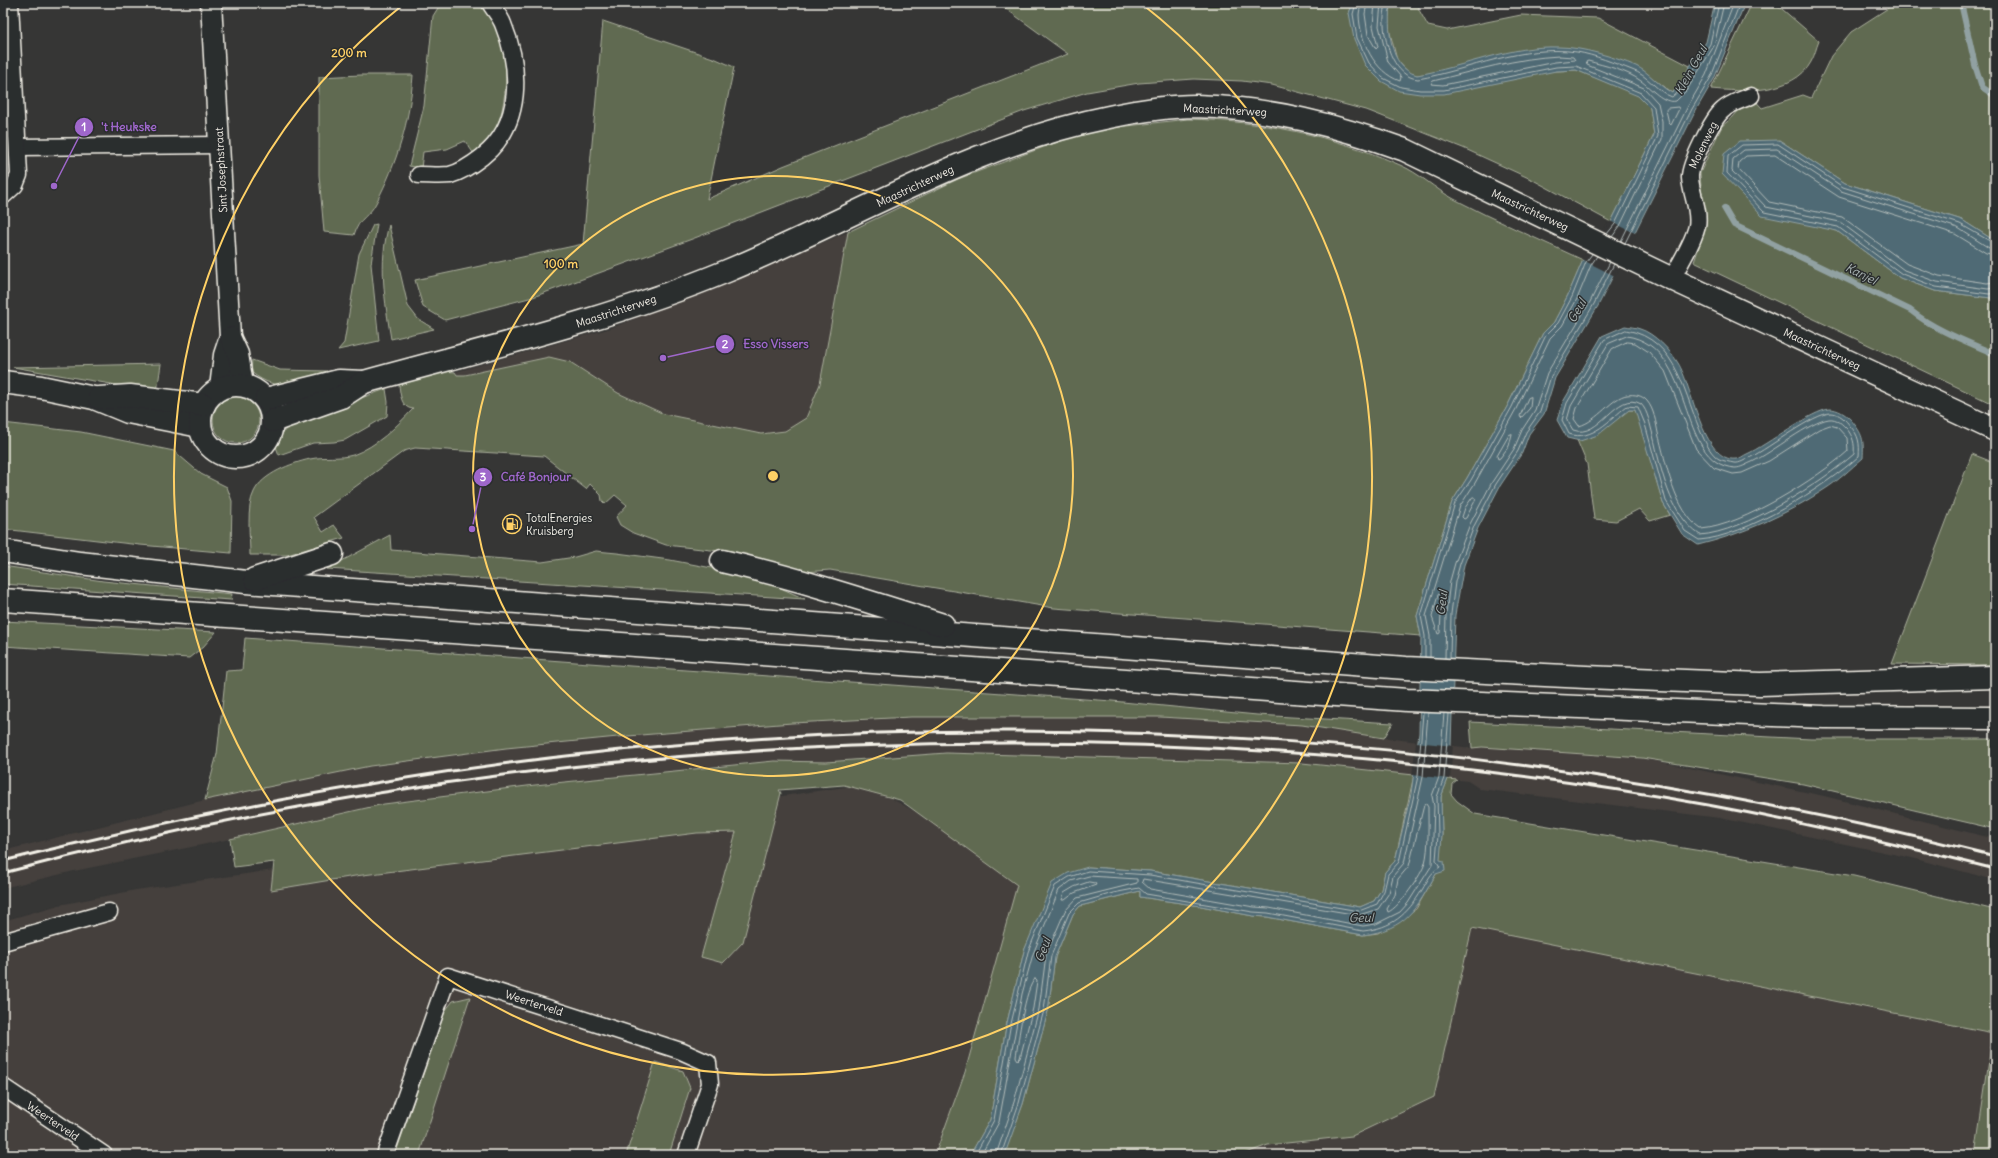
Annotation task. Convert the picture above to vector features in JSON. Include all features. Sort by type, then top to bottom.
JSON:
[{"type":"main road","name":"Maastrichterweg","points":[[266,400],[339,381],[364,382],[561,329],[629,308],[728,271],[962,164],[1020,141],[1084,122],[1162,108],[1194,106],[1252,110],[1305,118],[1334,126],[1405,150],[1995,430]]},
{"type":"main road","points":[[3,382],[42,387],[94,398],[128,412],[200,426]]},
{"type":"main road","name":"Maastrichterweg","points":[[272,421],[341,397],[364,382]]},
{"type":"main road","points":[[231,385],[243,385],[258,391],[266,400],[271,410],[272,421],[270,433],[260,448],[250,454],[238,457],[221,454],[211,447],[204,437],[200,426],[200,416],[210,395],[220,388],[231,385]]},
{"type":"main road","points":[[94,398],[130,396],[204,405]]},
{"type":"main road","points":[[3,551],[80,563],[246,582],[1406,668],[1760,684],[1995,677]]},
{"type":"main road","points":[[246,582],[332,554]]},
{"type":"main road","points":[[722,561],[756,569],[855,598],[978,636]]},
{"type":"main road","points":[[3,600],[1407,700],[1824,717],[1995,718]]},
{"type":"street","points":[[3,196],[15,185],[19,175],[10,3]]},
{"type":"street","name":"Sint Josephstraat","points":[[211,3],[230,337],[224,355],[220,388]]},
{"type":"street","points":[[419,175],[450,175],[473,164],[490,151],[506,130],[513,110],[513,54],[502,22],[490,3]]},
{"type":"street","name":"Molenweg","points":[[1672,278],[1694,234],[1697,224],[1690,178],[1692,166],[1719,114],[1729,106],[1750,96]]},
{"type":"street","points":[[18,147],[219,145]]},
{"type":"street","name":"Sint Josephstraat","points":[[230,337],[238,354],[243,385]]},
{"type":"street","points":[[3,942],[108,912]]},
{"type":"street","name":"Weerterveld","points":[[385,1155],[448,976],[682,1052],[708,1063],[710,1084],[686,1155]]},
{"type":"street","name":"Weerterveld","points":[[3,1087],[104,1155]]},
{"type":"shaded area","points":[[848,232],[820,384],[806,418],[785,431],[761,434],[664,414],[618,393],[549,357],[465,375],[457,375],[455,372],[611,328],[713,288]]},
{"type":"shaded area","points":[[911,717],[1160,717],[1302,725],[1384,738],[1472,748],[1482,747],[1642,758],[1824,796],[1995,839],[1995,880],[1912,858],[1720,818],[1480,789],[1468,781],[1302,763],[946,753],[826,762],[774,761],[535,785],[384,804],[250,835],[74,871],[3,888],[3,851],[205,800],[370,766],[506,748],[628,736],[792,723]]},
{"type":"shaded area","points":[[865,784],[1028,874],[937,1155],[3,1155],[3,921],[59,905],[136,890]]},
{"type":"shaded area","points":[[1472,928],[1790,988],[1993,1033],[1975,1155],[1020,1155],[1022,1151],[1352,1136],[1433,1097]]},
{"type":"green space","points":[[441,3],[481,3],[502,41],[506,65],[505,93],[499,121],[494,133],[485,145],[474,154],[465,141],[447,149],[423,152],[421,168],[409,166],[424,106],[433,16]]},
{"type":"green space","points":[[998,3],[1353,3],[1349,13],[1381,81],[1576,70],[1638,95],[1650,108],[1654,135],[1611,222],[1533,180],[1463,148],[1369,111],[1272,85],[1242,81],[1194,79],[1139,83],[1087,92],[1024,111],[692,239],[533,297],[445,320],[423,307],[415,280],[583,244],[603,21],[716,59],[734,67],[707,199],[783,166],[1068,54]]},
{"type":"green space","points":[[1390,3],[1419,3],[1419,10],[1428,26],[1447,30],[1521,15],[1598,18],[1690,66],[1680,85],[1672,93],[1637,67],[1431,73],[1417,75],[1409,73],[1397,60],[1388,25]]},
{"type":"green space","points":[[1755,3],[1775,3],[1819,41],[1811,62],[1803,72],[1793,80],[1766,89],[1737,91],[1711,89],[1750,7]]},
{"type":"green space","points":[[1896,3],[1995,3],[1995,241],[1962,220],[1845,183],[1779,140],[1801,222],[1837,231],[1900,278],[1935,291],[1991,298],[1995,296],[1995,405],[1694,262],[1704,232],[1700,173],[1722,126],[1733,117],[1751,96],[1762,108],[1803,95],[1811,98],[1831,56],[1851,32]]},
{"type":"green space","points":[[413,75],[406,125],[396,157],[383,188],[374,207],[359,224],[354,235],[324,232],[319,175],[319,77]]},
{"type":"green space","points":[[1188,119],[1216,120],[1270,127],[1349,145],[1407,168],[1447,195],[1502,223],[1583,260],[1568,295],[1554,322],[1543,333],[1508,405],[1452,502],[1417,616],[1421,636],[1054,608],[830,570],[805,572],[720,551],[666,545],[633,533],[620,525],[616,517],[627,505],[615,495],[605,504],[602,501],[601,495],[590,484],[586,489],[544,456],[415,448],[404,451],[314,517],[323,532],[334,525],[344,538],[287,555],[250,555],[250,506],[254,492],[264,480],[278,470],[295,463],[315,458],[353,455],[370,447],[393,429],[413,409],[406,406],[402,400],[399,384],[444,371],[455,372],[457,375],[465,375],[549,357],[570,362],[618,393],[664,414],[761,434],[785,431],[806,418],[820,384],[848,232],[958,179],[1068,138],[1110,128]]},
{"type":"green space","points":[[377,224],[371,264],[379,341],[338,350],[344,343],[359,254],[373,225]]},
{"type":"green space","points":[[389,225],[408,306],[418,319],[434,329],[391,339],[383,268]]},
{"type":"green space","points":[[252,360],[280,370],[327,371],[297,382],[280,385],[261,379],[251,372]]},
{"type":"green space","points":[[161,364],[157,392],[13,367]]},
{"type":"green space","points":[[386,389],[388,402],[387,416],[345,440],[313,443],[279,455],[275,444],[288,426]]},
{"type":"green space","points":[[236,397],[249,401],[255,407],[259,420],[255,433],[249,439],[236,443],[223,439],[217,433],[213,420],[217,407],[223,401]]},
{"type":"green space","points":[[1629,410],[1636,410],[1663,503],[1670,515],[1650,521],[1639,509],[1616,521],[1594,519],[1587,464],[1577,440],[1580,441]]},
{"type":"green space","points":[[3,423],[81,432],[174,451],[201,474],[227,487],[232,501],[231,553],[140,545],[3,529]]},
{"type":"green space","points":[[1972,454],[1995,463],[1995,665],[1892,664]]},
{"type":"green space","points":[[390,535],[391,550],[542,562],[575,557],[596,551],[670,560],[754,576],[805,599],[327,569]]},
{"type":"green space","points":[[3,566],[103,581],[232,594],[231,600],[3,584]]},
{"type":"green space","points":[[3,621],[216,632],[203,647],[189,658],[3,646]]},
{"type":"green space","points":[[245,638],[1112,701],[1257,715],[1393,723],[1384,738],[1302,725],[1160,717],[911,717],[792,723],[628,736],[506,748],[370,766],[205,800],[217,754],[226,671],[242,670]]},
{"type":"green space","points":[[1470,722],[1811,739],[1995,739],[1995,829],[1803,784],[1642,758],[1482,747],[1472,748]]},
{"type":"green space","points":[[946,753],[1302,763],[1414,775],[1395,861],[1385,872],[1381,890],[1374,901],[1360,907],[1150,871],[1088,867],[1036,924],[1024,951],[1006,1027],[990,1120],[970,1155],[935,1155],[965,1072],[1017,885],[900,800],[844,785],[779,790],[781,793],[743,942],[723,963],[701,957],[736,832],[697,833],[355,876],[271,890],[274,862],[234,867],[230,839],[384,804],[535,785],[774,761],[826,762]]},
{"type":"green space","points":[[1448,779],[1457,780],[1452,784],[1451,794],[1457,801],[1475,814],[1854,876],[1995,910],[1995,1155],[1975,1155],[1993,1033],[1472,928],[1434,1097],[1352,1136],[1268,1145],[1241,1155],[1039,1155],[1022,1151],[1020,1155],[1004,1155],[1023,1104],[1048,1011],[1055,957],[1073,914],[1080,906],[1140,891],[1140,897],[1267,917],[1363,935],[1378,933],[1416,909],[1438,872],[1442,835],[1441,797]]},
{"type":"green space","points":[[470,997],[419,1155],[395,1155],[445,1011],[453,1001]]},
{"type":"green space","points":[[655,1062],[683,1071],[690,1088],[669,1155],[626,1155]]},
{"type":"water","points":[[1353,3],[1390,3],[1390,34],[1395,55],[1400,64],[1407,71],[1417,75],[1523,49],[1568,47],[1598,53],[1636,66],[1672,93],[1680,85],[1690,66],[1706,42],[1715,3],[1745,3],[1714,79],[1696,110],[1598,306],[1555,378],[1544,414],[1529,434],[1522,453],[1500,486],[1478,528],[1464,565],[1455,615],[1451,746],[1448,779],[1441,797],[1442,835],[1440,860],[1444,861],[1445,871],[1436,874],[1416,907],[1400,922],[1390,928],[1363,935],[1267,917],[1140,897],[1140,891],[1080,906],[1073,914],[1055,957],[1048,1011],[1023,1104],[1006,1151],[1004,1155],[970,1155],[990,1120],[1006,1027],[1024,951],[1052,883],[1068,873],[1088,867],[1150,871],[1360,907],[1374,901],[1381,890],[1385,872],[1395,861],[1411,794],[1419,733],[1421,636],[1417,616],[1452,502],[1508,405],[1543,333],[1554,322],[1568,295],[1583,260],[1611,222],[1654,135],[1650,108],[1638,96],[1576,70],[1556,71],[1444,94],[1420,94],[1399,91],[1381,81],[1365,65],[1354,39],[1349,13]]},
{"type":"water","points":[[1779,140],[1845,183],[1962,220],[1995,241],[1995,296],[1991,298],[1935,291],[1900,278],[1837,231],[1762,216],[1722,174],[1724,154],[1740,141]]},
{"type":"water","points":[[1625,326],[1638,328],[1651,334],[1671,353],[1683,374],[1707,436],[1715,449],[1725,457],[1736,459],[1739,458],[1756,450],[1812,415],[1833,409],[1847,416],[1858,429],[1863,442],[1863,458],[1830,486],[1780,515],[1748,529],[1715,541],[1698,545],[1682,534],[1663,503],[1635,410],[1629,410],[1598,435],[1580,441],[1567,438],[1557,420],[1563,402],[1602,336]]},
{"type":"pier","points":[[1610,221],[1637,234],[1615,276],[1581,259]]},
{"type":"pier","points":[[1416,742],[1453,746],[1450,779],[1412,775]]},
{"type":"waterway","points":[[1961,3],[1975,65],[1982,87],[1995,96]]},
{"type":"waterway","name":"Kanjel","points":[[1724,208],[1734,225],[1910,310],[1951,335],[1995,354]]},
{"type":"railway","points":[[3,861],[206,814],[343,788],[480,767],[549,758],[731,741],[913,732],[1095,732],[1277,741],[1458,757],[1639,782],[1818,815],[1995,856]]},
{"type":"railway","points":[[3,873],[212,824],[424,786],[637,760],[852,746],[1067,743],[1282,752],[1496,773],[1708,805],[1780,819],[1924,851],[1995,869]]},
{"type":"place","name":"'t Heukske","points":[[54,186]]},
{"type":"place","name":"Esso Vissers","points":[[663,358]]},
{"type":"place","name":"TotalEnergies Kruisberg","points":[[512,524]]},
{"type":"place","name":"Café Bonjour","points":[[472,529]]},
{"type":"water label","name":"Klein Geul","points":[[1691,70]]},
{"type":"water label","name":"Geul","points":[[1577,311]]},
{"type":"water label","name":"Geul","points":[[1442,603]]},
{"type":"water label","name":"Geul","points":[[1361,918]]},
{"type":"water label","name":"Geul","points":[[1043,950]]}]
